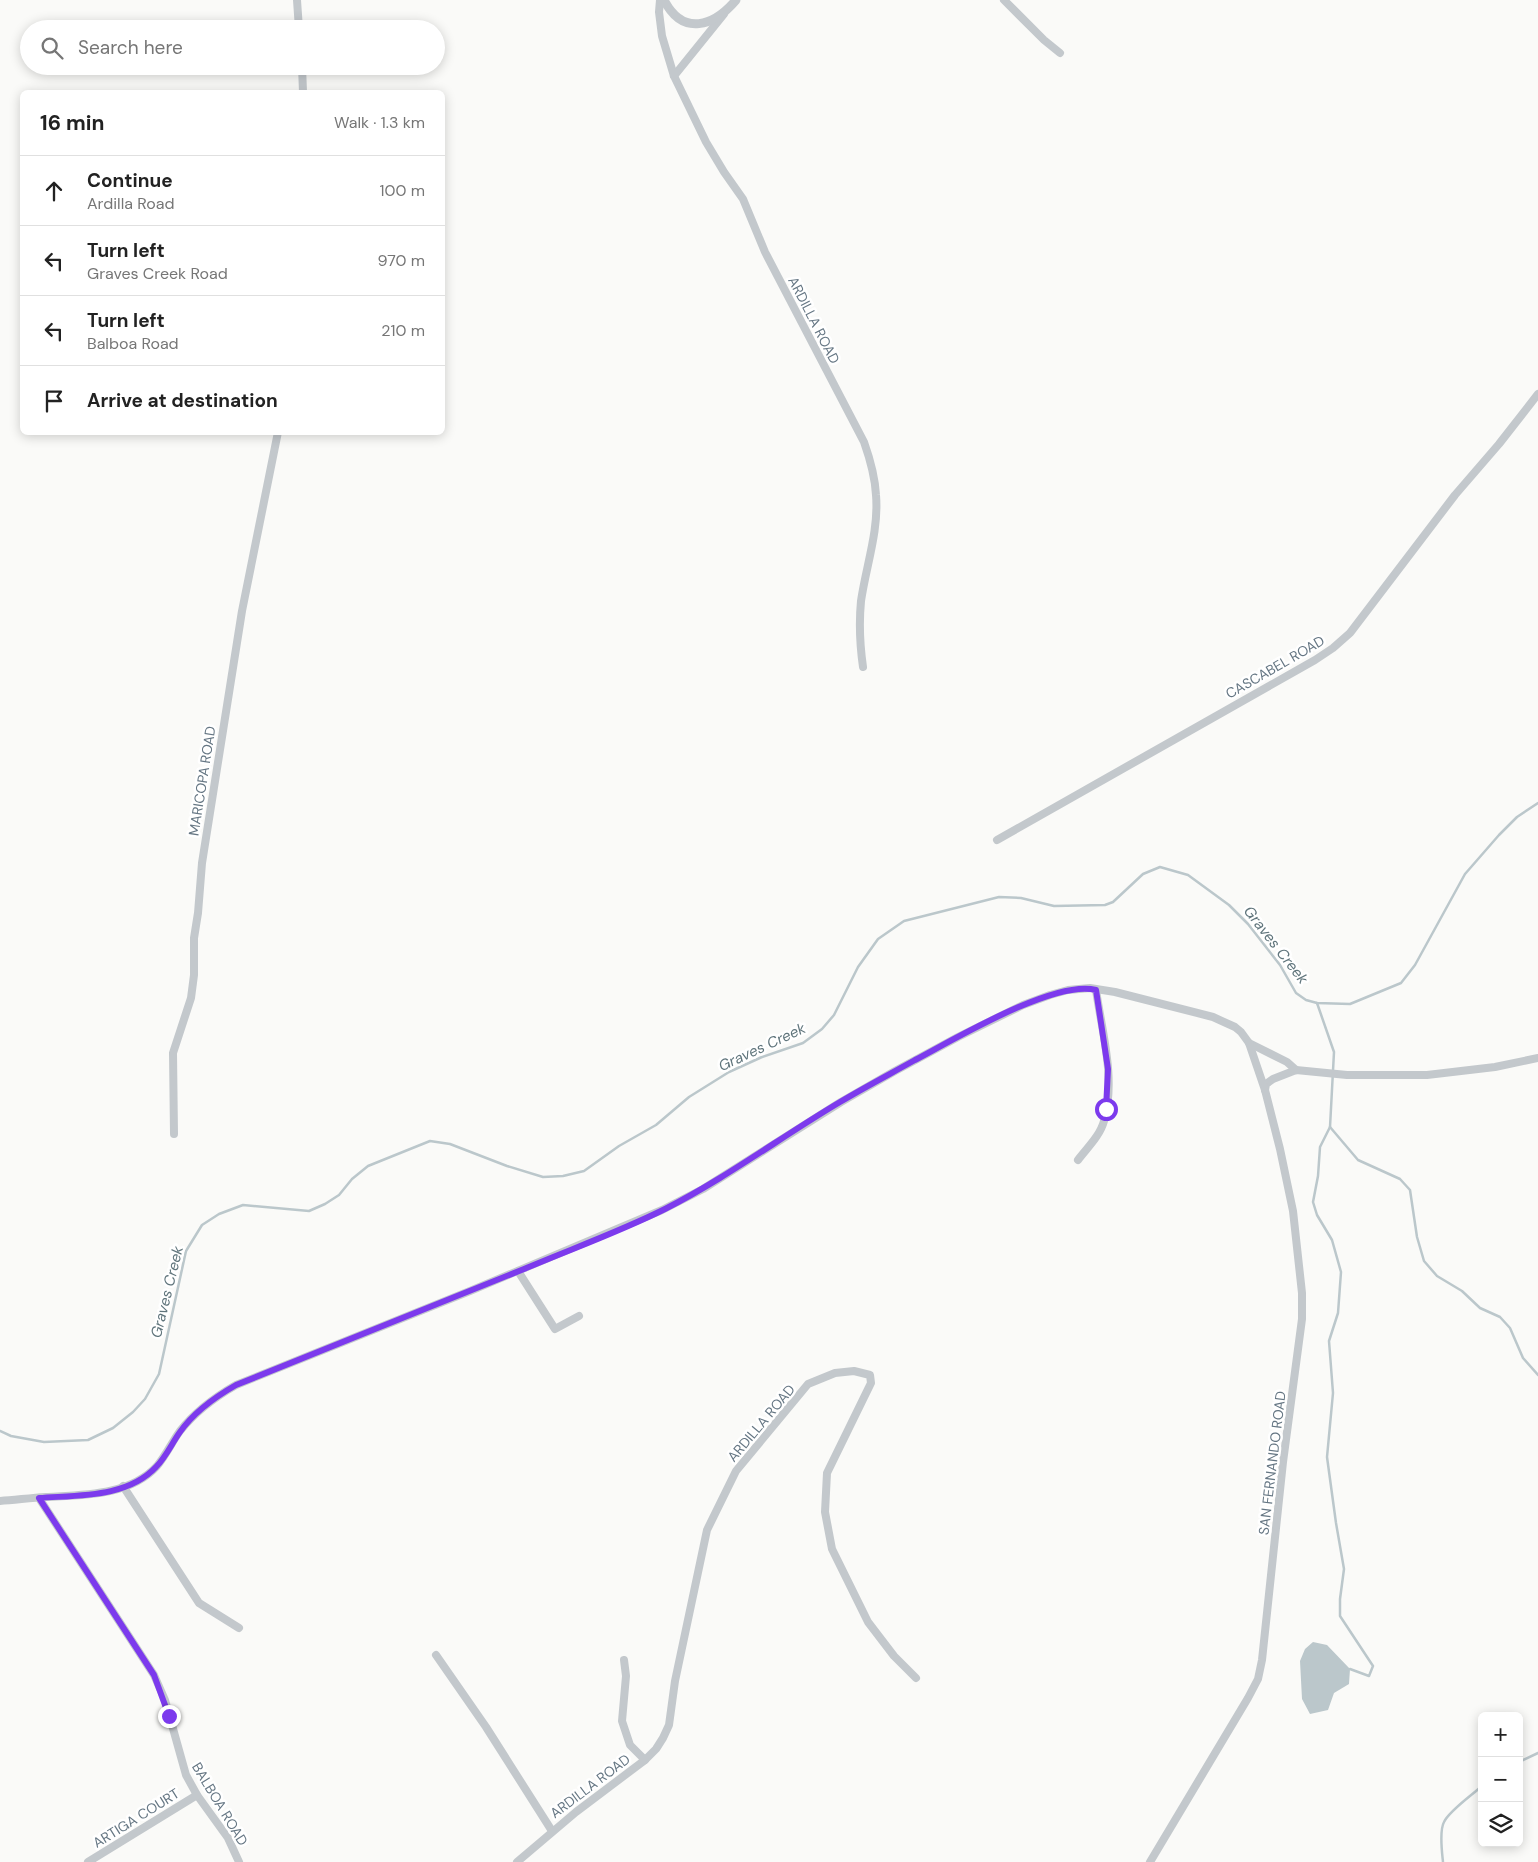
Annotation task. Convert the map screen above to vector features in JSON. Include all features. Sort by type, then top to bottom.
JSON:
[{"type":"street","points":[[297,0],[298,20]]},
{"type":"street","name":"ARDILLA ROAD","points":[[660,0],[662,36],[674,76],[706,142],[724,172],[744,199],[765,252],[864,442],[872,466],[876,496],[876,515],[871,553],[861,602],[862,667]]},
{"type":"street","points":[[664,0],[678,18],[691,23],[706,23],[726,12]]},
{"type":"street","points":[[674,76],[736,0]]},
{"type":"street","points":[[1004,0],[1044,40],[1060,52]]},
{"type":"street","points":[[303,75],[304,90]]},
{"type":"street","name":"CASCABEL ROAD","points":[[997,840],[1334,648],[1350,633],[1456,495],[1538,394]]},
{"type":"street","name":"MARICOPA ROAD","points":[[174,1134],[174,1053],[191,998],[194,975],[194,938],[202,863],[242,611],[277,435]]},
{"type":"street","points":[[0,1501],[90,1495],[133,1483],[156,1467],[181,1430],[218,1395],[236,1385],[641,1220],[703,1190],[840,1102],[958,1037],[1017,1008],[1068,990],[1090,988],[1115,992],[1213,1017],[1235,1027],[1249,1043],[1287,1062],[1296,1070]]},
{"type":"street","points":[[1078,1160],[1097,1136],[1104,1123],[1108,1104],[1108,1069],[1096,990]]},
{"type":"street","name":"SAN FERNANDO ROAD","points":[[1150,1862],[1248,1698],[1258,1679],[1262,1660],[1302,1319],[1302,1293],[1293,1211],[1280,1149],[1249,1043]]},
{"type":"street","points":[[1264,1090],[1266,1084],[1273,1079],[1296,1070],[1340,1074],[1427,1075],[1495,1067],[1538,1058]]},
{"type":"street","points":[[518,1271],[555,1330],[579,1316]]},
{"type":"street","name":"ARDILLA ROAD","points":[[517,1862],[656,1749],[669,1726],[675,1681],[707,1530],[736,1471],[808,1384],[835,1372],[854,1371],[870,1375],[870,1383],[827,1473],[825,1512],[832,1549],[868,1622],[894,1656],[916,1678]]},
{"type":"street","points":[[124,1486],[199,1603],[239,1628]]},
{"type":"street","name":"BALBOA ROAD","points":[[39,1498],[154,1675],[164,1700],[183,1766],[197,1795],[228,1838],[239,1862]]},
{"type":"street","points":[[436,1655],[486,1727],[552,1832]]},
{"type":"street","points":[[624,1660],[626,1676],[622,1721],[630,1745],[644,1760]]},
{"type":"street","name":"ARTIGA COURT","points":[[88,1862],[197,1795]]},
{"type":"shaded area","points":[[1313,1642],[1327,1645],[1350,1669],[1349,1684],[1334,1693],[1328,1710],[1310,1714],[1302,1699],[1300,1661],[1305,1649]]},
{"type":"waterway","name":"Graves Creek","points":[[0,1431],[11,1436],[44,1442],[88,1440],[113,1428],[133,1412],[145,1399],[159,1374],[186,1251],[202,1225],[219,1214],[243,1205],[309,1211],[339,1195],[352,1179],[368,1166],[430,1141],[450,1144],[507,1166],[543,1177],[563,1176],[584,1171],[619,1146],[656,1125],[689,1097],[729,1072],[762,1057],[803,1043],[822,1029],[834,1015],[858,967],[878,939],[904,921],[999,897],[1021,898],[1054,906],[1105,905],[1113,902],[1143,874],[1160,867],[1188,875],[1229,905],[1248,924],[1280,965],[1296,993],[1306,1000],[1317,1003],[1350,1004],[1401,983],[1415,965],[1465,874],[1517,817],[1538,803]]},
{"type":"waterway","points":[[1317,1003],[1334,1052],[1330,1127],[1320,1147],[1318,1176],[1313,1202],[1317,1215],[1332,1240],[1341,1272],[1338,1313],[1329,1341],[1333,1393],[1327,1457],[1344,1569],[1340,1616],[1373,1666],[1369,1676],[1350,1669]]},
{"type":"waterway","points":[[1330,1127],[1358,1160],[1400,1179],[1410,1190],[1417,1237],[1424,1261],[1437,1276],[1462,1291],[1480,1308],[1500,1317],[1510,1328],[1523,1358],[1538,1375]]},
{"type":"waterway","points":[[1523,1760],[1538,1753]]},
{"type":"waterway","points":[[1443,1862],[1442,1826],[1456,1808],[1478,1789]]},
{"type":"route","points":[[169,1716],[154,1675],[39,1498],[90,1495],[133,1483],[156,1467],[181,1430],[205,1406],[218,1395],[236,1385],[470,1291],[662,1210],[703,1190],[840,1102],[895,1071],[958,1037],[1023,1006],[1050,996],[1068,990],[1090,988],[1096,990],[1108,1069],[1108,1104],[1106,1109]]}]
